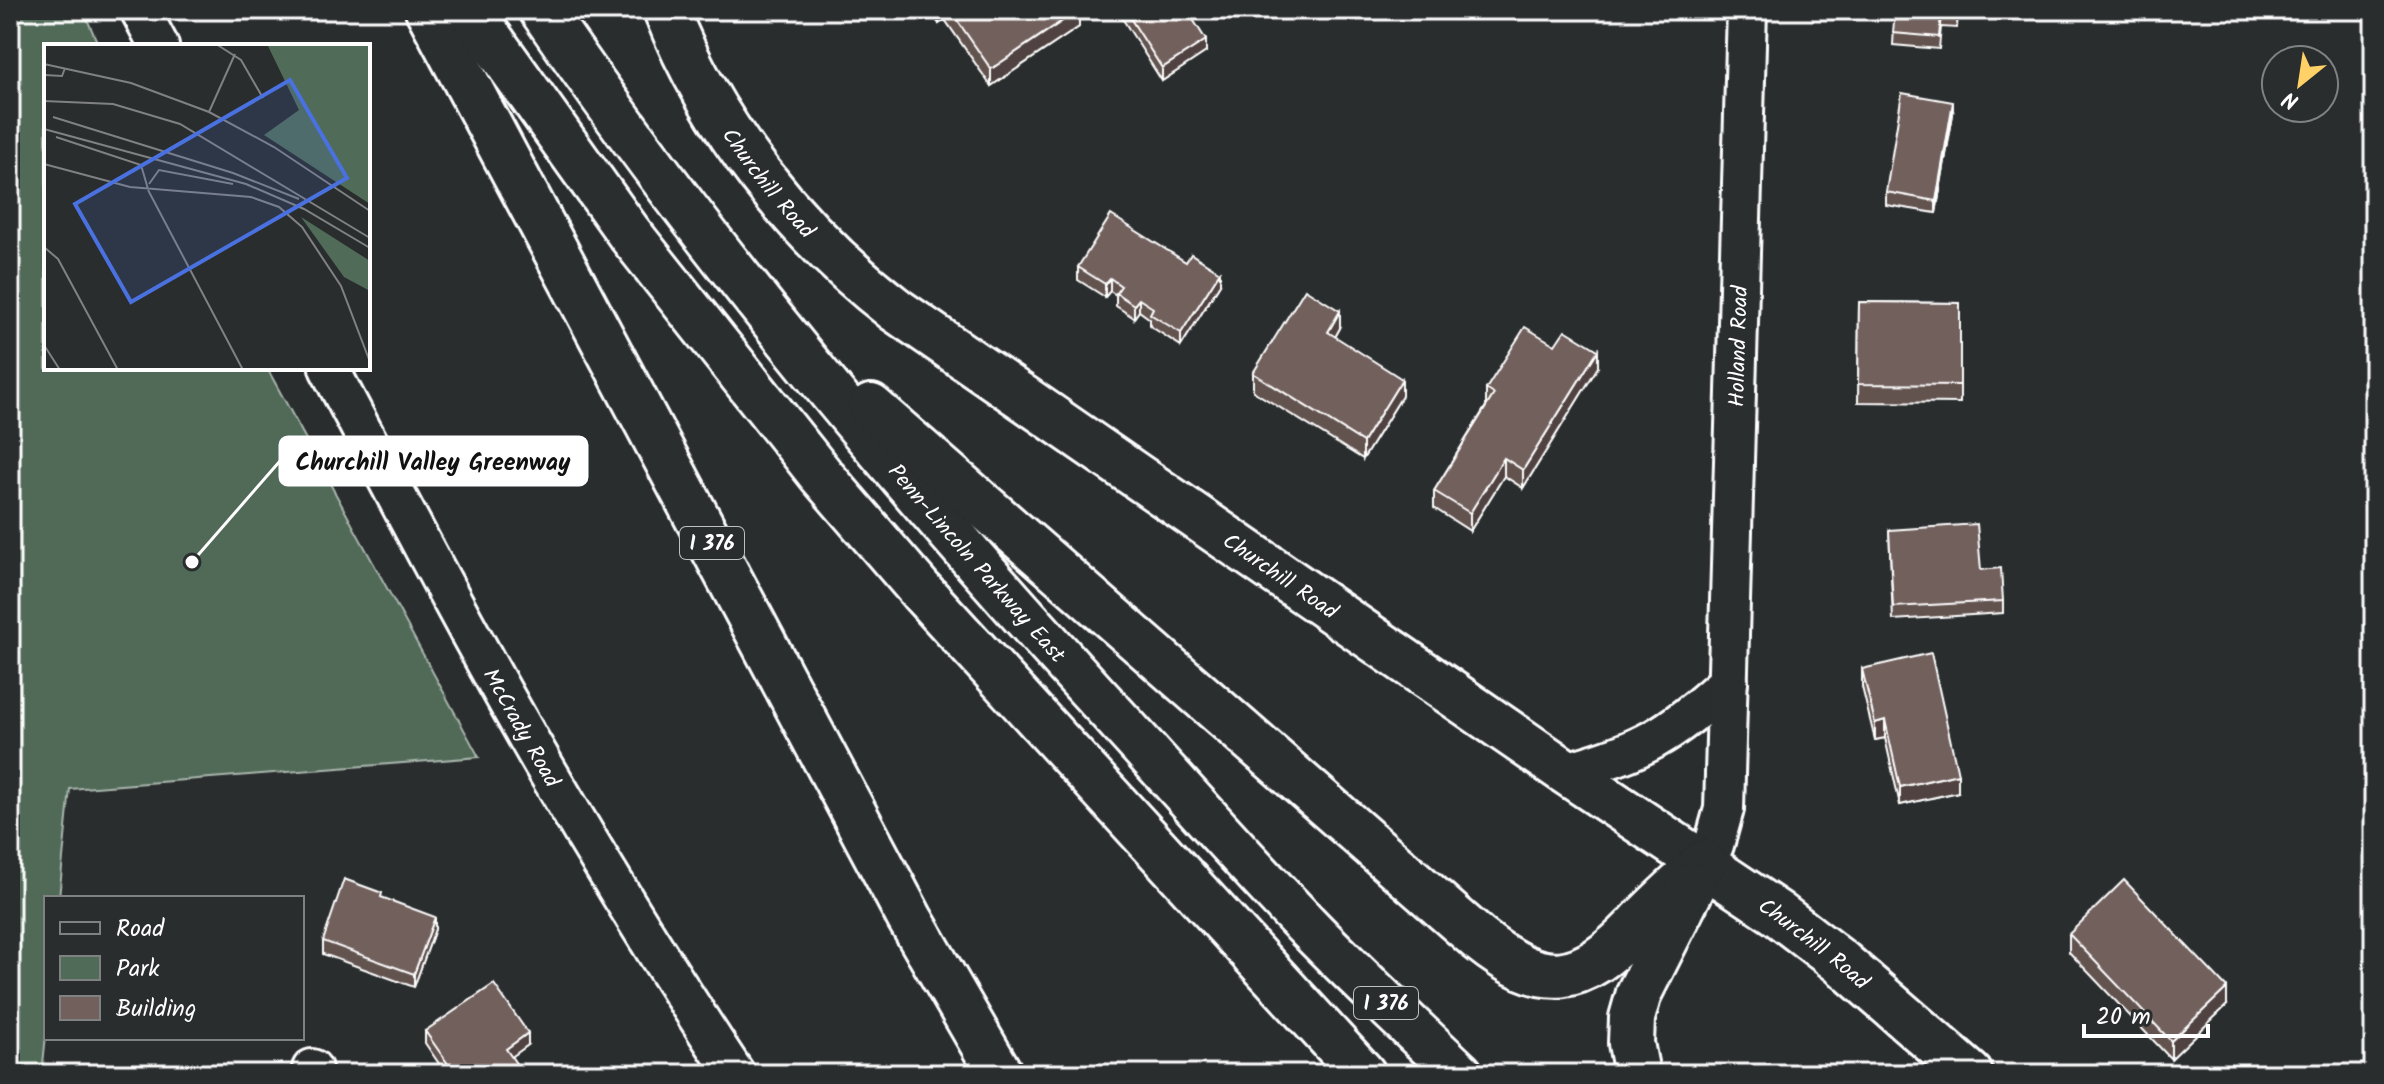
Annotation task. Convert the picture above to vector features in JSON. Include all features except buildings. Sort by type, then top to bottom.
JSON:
[{"type":"main road","name":"I 376","points":[[428,10],[910,919],[1000,1074]]},
{"type":"main road","points":[[470,10],[629,233],[821,475],[921,591],[1363,1074]]},
{"type":"main road","name":"Penn-Lincoln Parkway East","points":[[542,10],[676,197],[773,322],[966,553],[1312,932],[1460,1074]]},
{"type":"main road","name":"Churchill Road","points":[[666,10],[700,84],[730,133],[800,222],[860,282],[1566,772],[1704,862],[1842,963],[1970,1074]]},
{"type":"main road","points":[[773,322],[1479,939],[1518,967],[1563,975],[1585,969],[1622,943],[1704,862]]},
{"type":"main road","points":[[1637,1074],[1631,1043],[1632,1018],[1639,993],[1704,862]]},
{"type":"main road","points":[[1312,932],[1436,1074]]},
{"type":"street","points":[[140,10],[158,44]]},
{"type":"street","name":"Holland Road","points":[[1704,862],[1714,845],[1724,809],[1747,10]]},
{"type":"street","name":"McCrady Road","points":[[330,370],[544,765],[677,985],[735,1074]]},
{"type":"street","points":[[1566,772],[1641,748],[1690,717],[1728,682]]},
{"type":"green space","points":[[10,10],[83,10],[98,44],[44,44],[44,370],[268,370],[479,757],[70,789],[59,896],[44,896],[45,1040],[42,1074],[10,1074]]},
{"type":"place","name":"Churchill Valley Greenway","points":[[192,562]]}]
